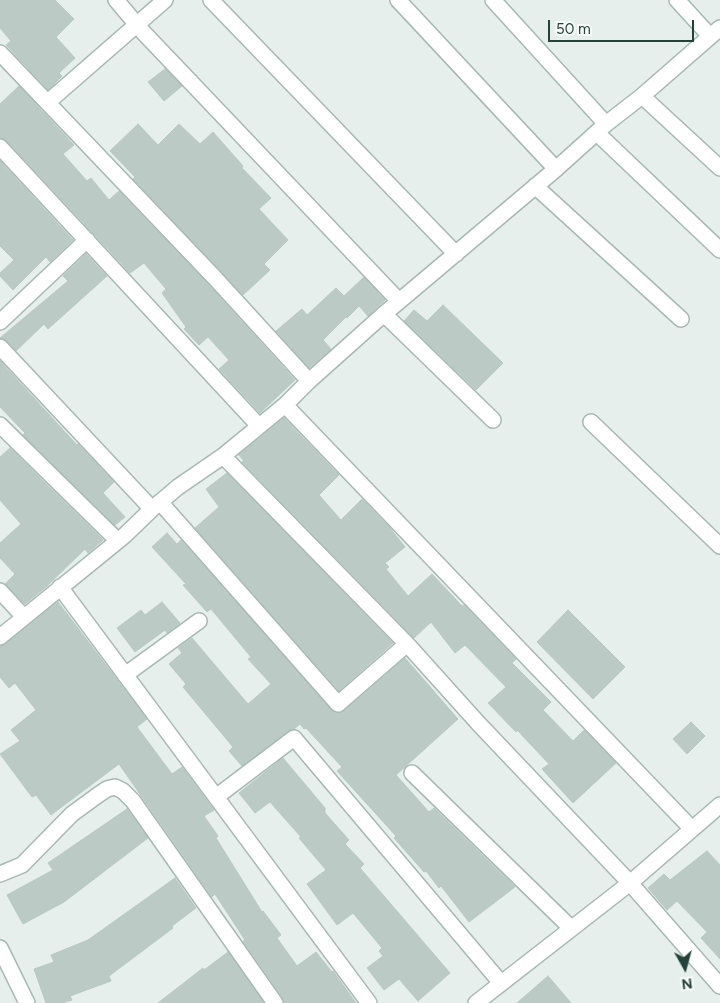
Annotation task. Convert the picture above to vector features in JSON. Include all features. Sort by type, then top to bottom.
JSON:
[{"type":"street","points":[[116,0],[400,301]]},
{"type":"street","points":[[48,102],[166,0]]},
{"type":"street","points":[[211,0],[456,254]]},
{"type":"street","points":[[398,0],[556,169]]},
{"type":"street","points":[[493,0],[602,128],[720,250]]},
{"type":"street","points":[[0,637],[118,541],[178,487],[223,456],[285,405],[384,314],[715,32],[677,0]]},
{"type":"street","points":[[0,52],[214,277],[309,381]]},
{"type":"street","points":[[642,96],[720,168]]},
{"type":"street","points":[[0,147],[259,426]]},
{"type":"street","points":[[535,186],[681,319]]},
{"type":"street","points":[[0,322],[87,240]]},
{"type":"street","points":[[384,314],[493,420]]},
{"type":"street","points":[[0,346],[156,506],[338,704],[407,644]]},
{"type":"street","points":[[285,405],[692,829]]},
{"type":"street","points":[[590,422],[720,546]]},
{"type":"street","points":[[0,425],[118,541]]},
{"type":"street","points":[[223,456],[407,644],[478,723],[630,883],[720,986]]},
{"type":"street","points":[[60,587],[369,1003]]},
{"type":"street","points":[[0,591],[24,617]]},
{"type":"street","points":[[125,675],[199,621]]},
{"type":"street","points":[[216,798],[294,738],[501,983]]},
{"type":"street","points":[[412,773],[571,928]]},
{"type":"street","points":[[0,874],[22,865],[72,814],[98,795],[107,789],[115,787],[123,790],[133,801],[275,1003]]},
{"type":"street","points":[[476,1003],[630,883],[720,805]]},
{"type":"street","points":[[0,948],[27,1003]]},
{"type":"building","points":[[0,0],[55,0],[74,19],[56,37],[75,58],[59,73],[62,76],[48,90],[6,45],[11,41],[0,28]]},
{"type":"building","points":[[165,69],[182,86],[164,101],[148,82]]},
{"type":"building","points":[[19,86],[74,145],[63,154],[87,181],[91,178],[109,200],[119,191],[207,283],[295,380],[260,413],[219,369],[229,360],[208,337],[199,345],[184,329],[186,327],[162,293],[166,289],[144,263],[130,273],[7,141],[0,138],[0,104]]},
{"type":"building","points":[[138,124],[158,145],[179,124],[200,144],[213,132],[243,166],[242,168],[271,198],[259,209],[288,240],[264,264],[270,270],[243,295],[133,179],[135,177],[110,151]]},
{"type":"building","points":[[0,161],[73,240],[50,262],[46,257],[13,290],[0,276],[0,273],[14,260],[0,246]]},
{"type":"building","points":[[86,254],[107,276],[48,329],[44,324],[16,351],[6,340],[0,338],[68,281],[63,276]]},
{"type":"building","points":[[364,277],[385,300],[368,316],[359,306],[346,317],[323,340],[331,349],[309,368],[276,331],[302,309],[307,315],[336,288],[344,296]]},
{"type":"building","points":[[443,305],[503,363],[476,390],[404,321],[414,310],[427,321]]},
{"type":"building","points":[[0,361],[77,445],[114,482],[103,493],[125,517],[115,525],[23,435],[25,433],[0,407]]},
{"type":"building","points":[[284,418],[339,475],[319,495],[341,520],[362,499],[390,528],[405,547],[385,563],[389,567],[386,569],[408,596],[432,574],[516,659],[512,663],[551,702],[543,710],[573,741],[584,730],[616,763],[573,803],[542,769],[549,764],[488,703],[506,687],[465,645],[455,653],[431,622],[414,638],[242,462],[244,461],[239,455]]},
{"type":"building","points":[[10,448],[103,540],[88,553],[85,549],[47,586],[25,604],[5,584],[15,574],[0,558],[0,543],[21,524],[0,500],[0,457]]},
{"type":"building","points":[[227,473],[393,643],[339,691],[195,528],[219,507],[206,489]]},
{"type":"building","points":[[167,533],[177,544],[181,540],[335,713],[344,711],[405,658],[458,719],[396,775],[429,812],[434,808],[515,887],[469,922],[441,886],[439,888],[426,871],[424,872],[394,838],[396,836],[337,771],[342,767],[300,724],[242,766],[229,751],[233,747],[183,687],[186,684],[169,664],[182,653],[178,648],[192,638],[248,704],[271,684],[248,659],[251,657],[211,609],[207,612],[183,585],[186,584],[152,547]]},
{"type":"building","points":[[58,602],[147,719],[137,727],[172,774],[182,767],[214,810],[204,816],[218,836],[216,838],[262,912],[281,935],[277,938],[297,966],[316,952],[333,971],[356,1003],[284,1003],[283,998],[243,941],[245,940],[215,894],[212,897],[119,764],[51,815],[36,795],[32,797],[0,754],[20,741],[11,730],[36,710],[15,683],[9,688],[0,677],[0,646],[6,644]]},
{"type":"building","points":[[162,602],[180,623],[167,633],[165,630],[135,652],[117,628],[141,610],[145,615]]},
{"type":"building","points":[[568,610],[625,667],[593,699],[537,642]]},
{"type":"building","points":[[691,722],[705,736],[687,754],[673,739]]},
{"type":"building","points":[[283,758],[325,808],[325,813],[349,840],[345,844],[364,864],[360,868],[450,973],[418,1001],[399,979],[384,990],[367,968],[383,956],[379,951],[382,948],[353,913],[337,925],[307,884],[326,870],[299,838],[301,837],[270,802],[255,813],[239,793]]},
{"type":"building","points":[[127,809],[148,838],[64,902],[23,924],[7,895],[53,870],[48,863]]},
{"type":"building","points":[[707,851],[720,865],[720,959],[701,938],[707,932],[677,901],[667,910],[648,888],[664,874],[670,880]]},
{"type":"building","points":[[175,878],[196,908],[172,926],[173,928],[109,976],[111,981],[70,996],[72,1000],[62,1003],[46,1003],[34,969],[54,962],[51,955],[88,940]]},
{"type":"building","points":[[228,952],[264,1003],[158,1003],[203,968],[204,970]]},
{"type":"building","points":[[548,976],[571,1003],[517,1003]]}]
